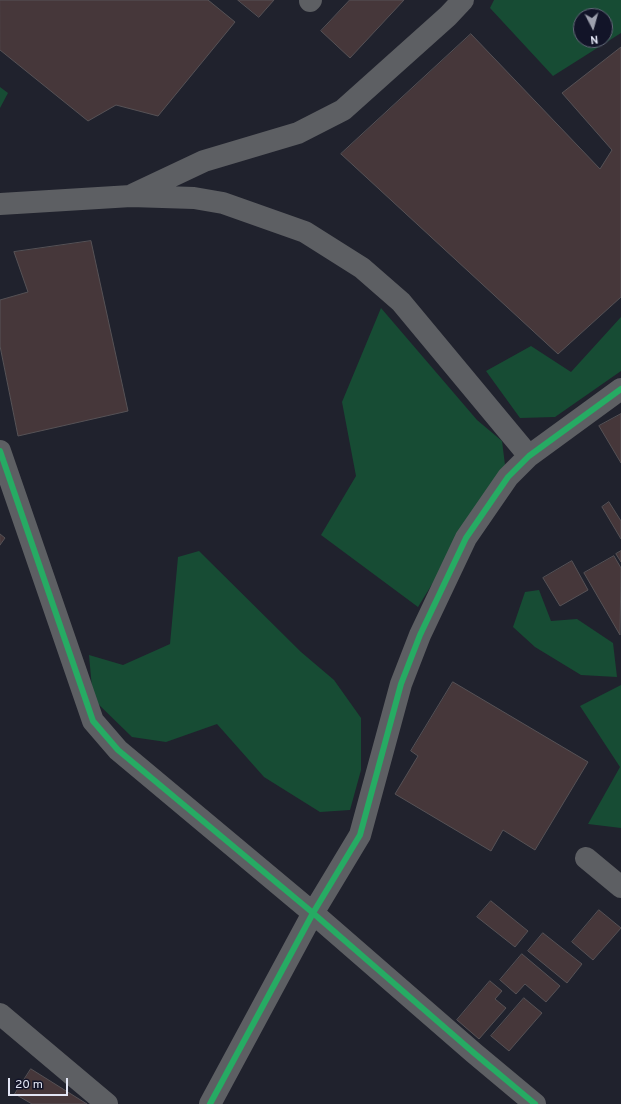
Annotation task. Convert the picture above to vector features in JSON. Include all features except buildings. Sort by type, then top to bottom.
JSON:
[{"type":"street","points":[[131,196],[204,161],[298,133],[343,110],[448,16],[463,0]]},
{"type":"street","points":[[0,204],[131,196],[194,198],[223,203],[305,232],[362,268],[401,302],[529,456]]},
{"type":"street","points":[[210,1104],[313,913],[360,835],[401,684],[420,635],[466,538],[508,477],[529,456],[621,389]]},
{"type":"street","points":[[0,451],[93,721],[118,750],[313,913],[535,1104]]},
{"type":"street","points":[[586,858],[621,887]]},
{"type":"street","points":[[0,1014],[107,1104]]},
{"type":"green space","points":[[494,0],[621,0],[621,33],[613,38],[613,8],[573,8],[573,48],[597,48],[553,76],[490,8]]},
{"type":"green space","points":[[0,87],[8,93],[0,108]]},
{"type":"green space","points":[[381,308],[477,420],[502,441],[505,465],[418,607],[321,535],[356,476],[342,402]]},
{"type":"green space","points":[[621,317],[621,371],[555,417],[520,418],[486,371],[531,346],[571,372]]},
{"type":"green space","points":[[199,551],[301,652],[334,680],[361,718],[361,770],[350,810],[320,812],[264,777],[217,724],[166,742],[132,737],[93,699],[89,655],[123,665],[170,644],[178,557]]},
{"type":"green space","points":[[539,590],[551,621],[577,619],[613,643],[617,677],[581,675],[535,647],[513,627],[525,592]]},
{"type":"green space","points":[[621,685],[621,828],[588,824],[620,767],[580,706]]},
{"type":"cycle path","points":[[210,1104],[313,913],[360,835],[401,684],[420,635],[466,538],[508,477],[529,456],[621,389]]},
{"type":"cycle path","points":[[0,451],[93,721],[118,750],[313,913],[535,1104]]}]
